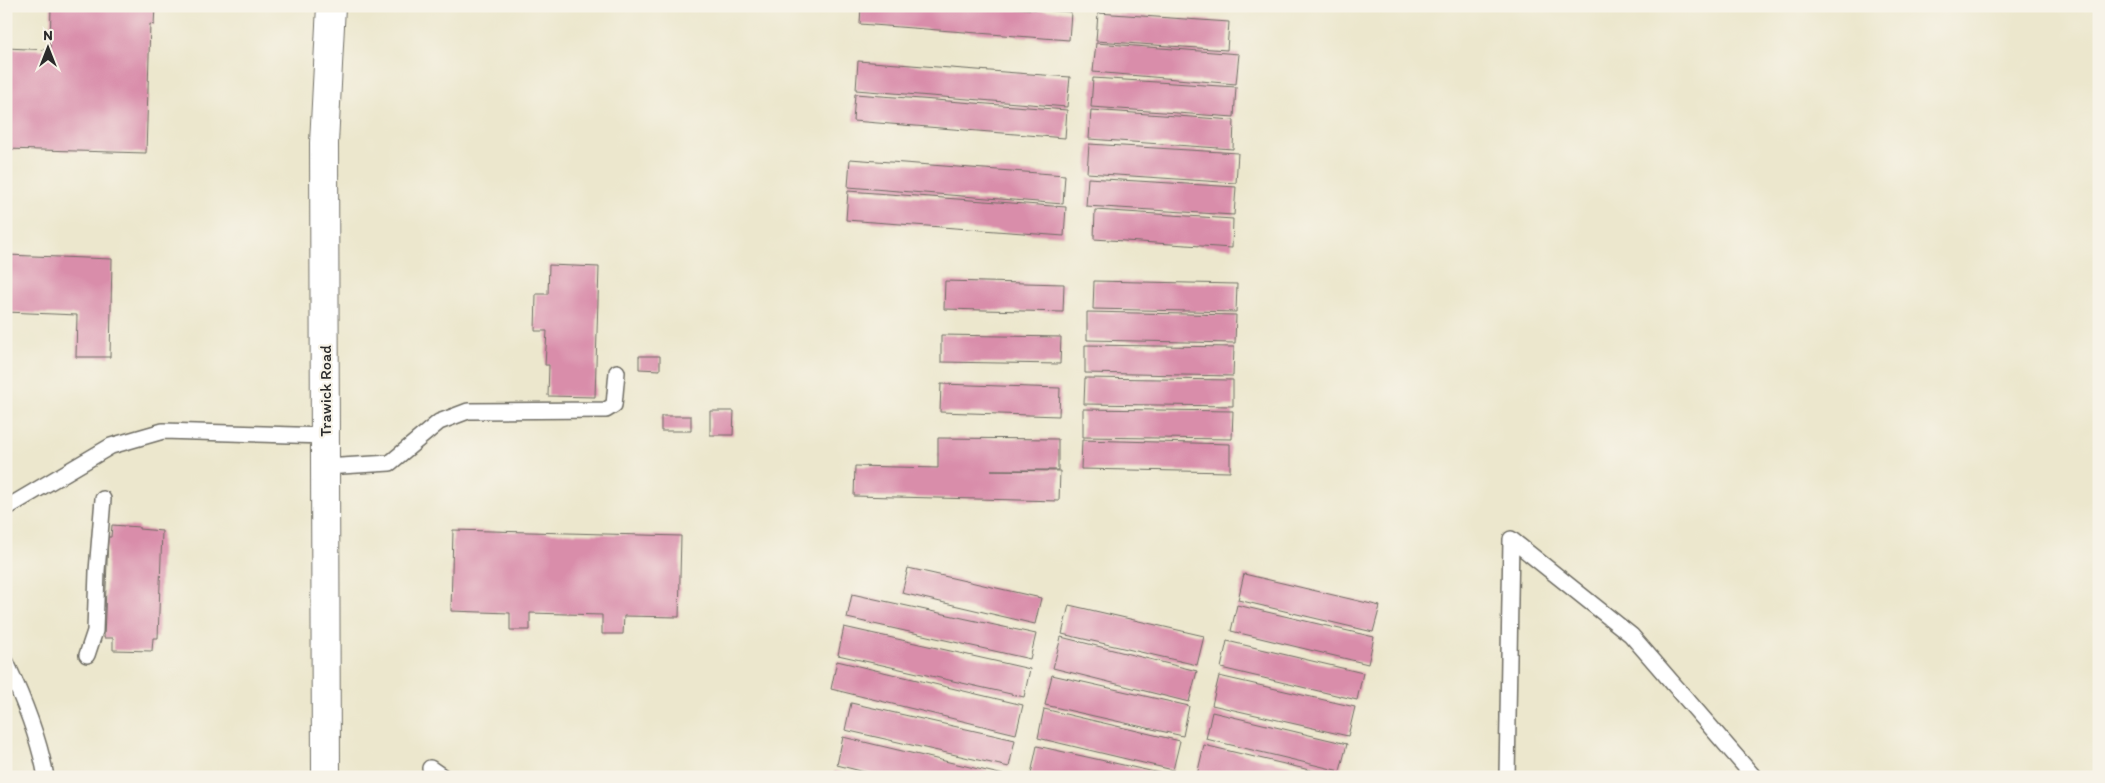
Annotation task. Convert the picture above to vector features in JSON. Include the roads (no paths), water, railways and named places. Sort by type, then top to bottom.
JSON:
[{"type":"street","name":"Trawick Road","points":[[326,777],[324,143],[331,6]]},
{"type":"lane","points":[[325,467],[390,463],[439,422],[468,411],[606,410],[614,405],[617,372]]},
{"type":"lane","points":[[6,508],[23,500],[111,446],[163,431],[325,436]]},
{"type":"lane","points":[[87,655],[96,632],[97,572],[103,499]]},
{"type":"lane","points":[[1507,777],[1511,539],[1631,635],[1754,777]]},
{"type":"lane","points":[[6,662],[19,689],[42,757],[46,777]]},
{"type":"lane","points":[[430,768],[443,777]]}]
